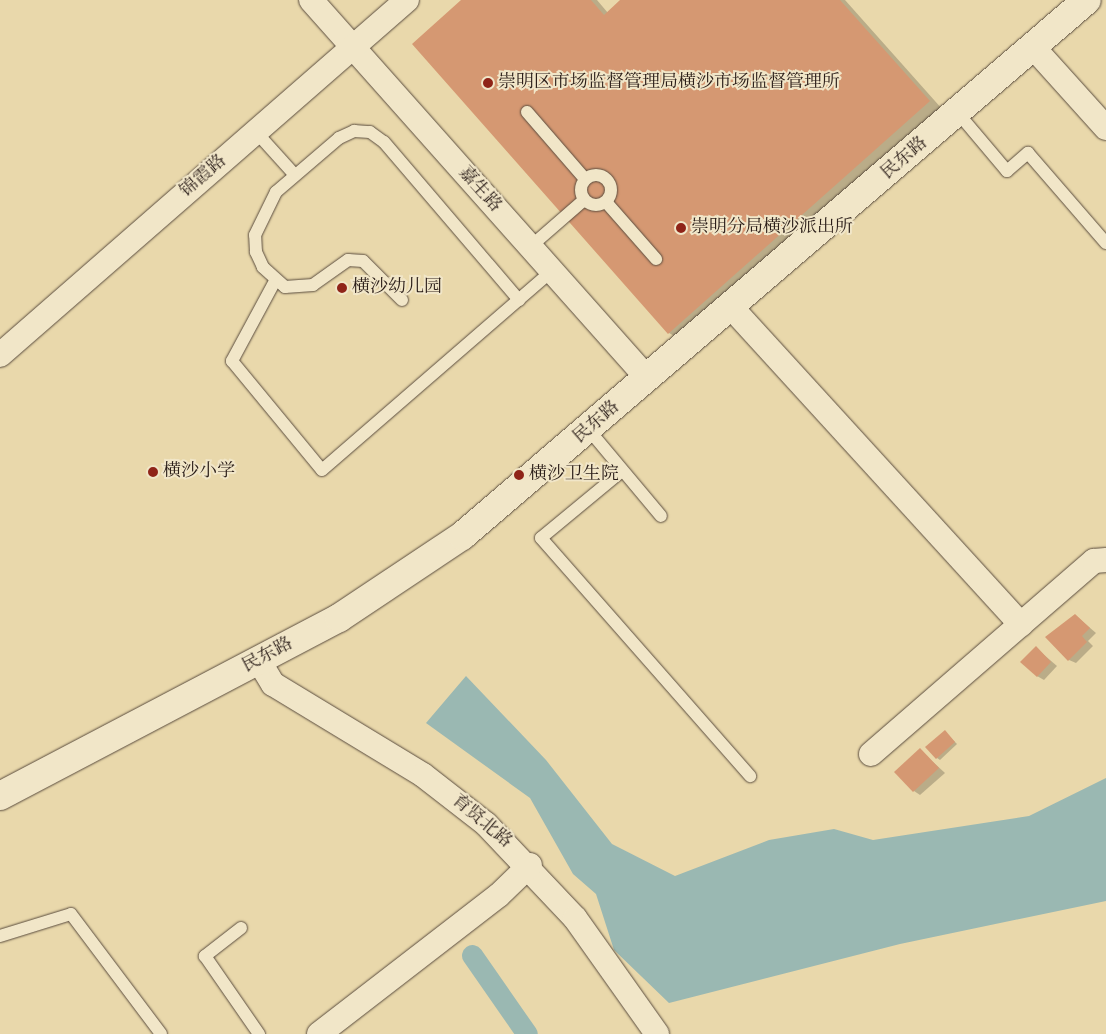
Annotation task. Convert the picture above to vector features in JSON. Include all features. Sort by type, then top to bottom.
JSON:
[{"type":"street","name":"嘉生路","points":[[311,0],[648,379]]},
{"type":"street","name":"锦霞路","points":[[0,355],[407,0]]},
{"type":"street","name":"民东路","points":[[0,796],[259,661],[407,576],[589,430],[1088,0]]},
{"type":"street","points":[[1033,47],[1106,128]]},
{"type":"street","points":[[731,307],[1021,624]]},
{"type":"street","points":[[871,754],[1094,561],[1106,560]]},
{"type":"street","name":"育贤北路","points":[[259,661],[272,684],[423,776],[486,824],[530,865],[575,918],[657,1034]]},
{"type":"street","points":[[319,1034],[499,895],[530,865]]},
{"type":"lane","points":[[526,112],[585,179]]},
{"type":"lane","points":[[958,113],[1007,171],[1028,153],[1106,243]]},
{"type":"lane","points":[[402,300],[363,261],[348,260],[313,285],[300,288],[275,281],[260,259],[256,235],[264,210],[294,174],[339,138],[354,131],[370,132],[384,142],[519,300]]},
{"type":"lane","points":[[256,132],[294,174]]},
{"type":"lane","points":[[605,178],[611,192],[606,202],[595,206],[583,200],[580,188],[585,179],[605,178]]},
{"type":"lane","points":[[530,247],[583,200]]},
{"type":"lane","points":[[606,202],[656,259]]},
{"type":"lane","points":[[275,281],[232,361],[322,470],[552,271]]},
{"type":"lane","points":[[589,430],[661,516]]},
{"type":"lane","points":[[622,471],[541,538],[750,776]]},
{"type":"lane","points":[[0,936],[71,914],[161,1034]]},
{"type":"lane","points":[[242,928],[205,956],[260,1034]]},
{"type":"water","points":[[466,676],[546,760],[612,844],[675,876],[769,840],[834,829],[873,840],[1029,816],[1106,778],[1106,901],[900,944],[669,1003],[614,950],[596,894],[573,874],[530,798],[426,723]]},
{"type":"building","name":"崇明分局横沙派出所","points":[[461,0],[591,0],[604,15],[620,0],[840,0],[930,101],[668,334],[412,44]]},
{"type":"building","points":[[1075,614],[1090,628],[1082,636],[1087,642],[1068,661],[1045,637]]},
{"type":"building","points":[[1036,646],[1051,662],[1037,677],[1020,662]]},
{"type":"building","points":[[945,730],[955,742],[936,759],[925,747]]},
{"type":"building","points":[[920,748],[939,768],[913,792],[894,772]]},
{"type":"waterway","points":[[472,955],[527,1034]]},
{"type":"place","name":"崇明区市场监督管理局横沙市场监督管理所","points":[[488,83]]},
{"type":"place","name":"崇明分局横沙派出所","points":[[681,228]]},
{"type":"place","name":"横沙幼儿园","points":[[342,288]]},
{"type":"place","name":"横沙小学","points":[[153,472]]},
{"type":"place","name":"横沙卫生院","points":[[519,475]]}]
